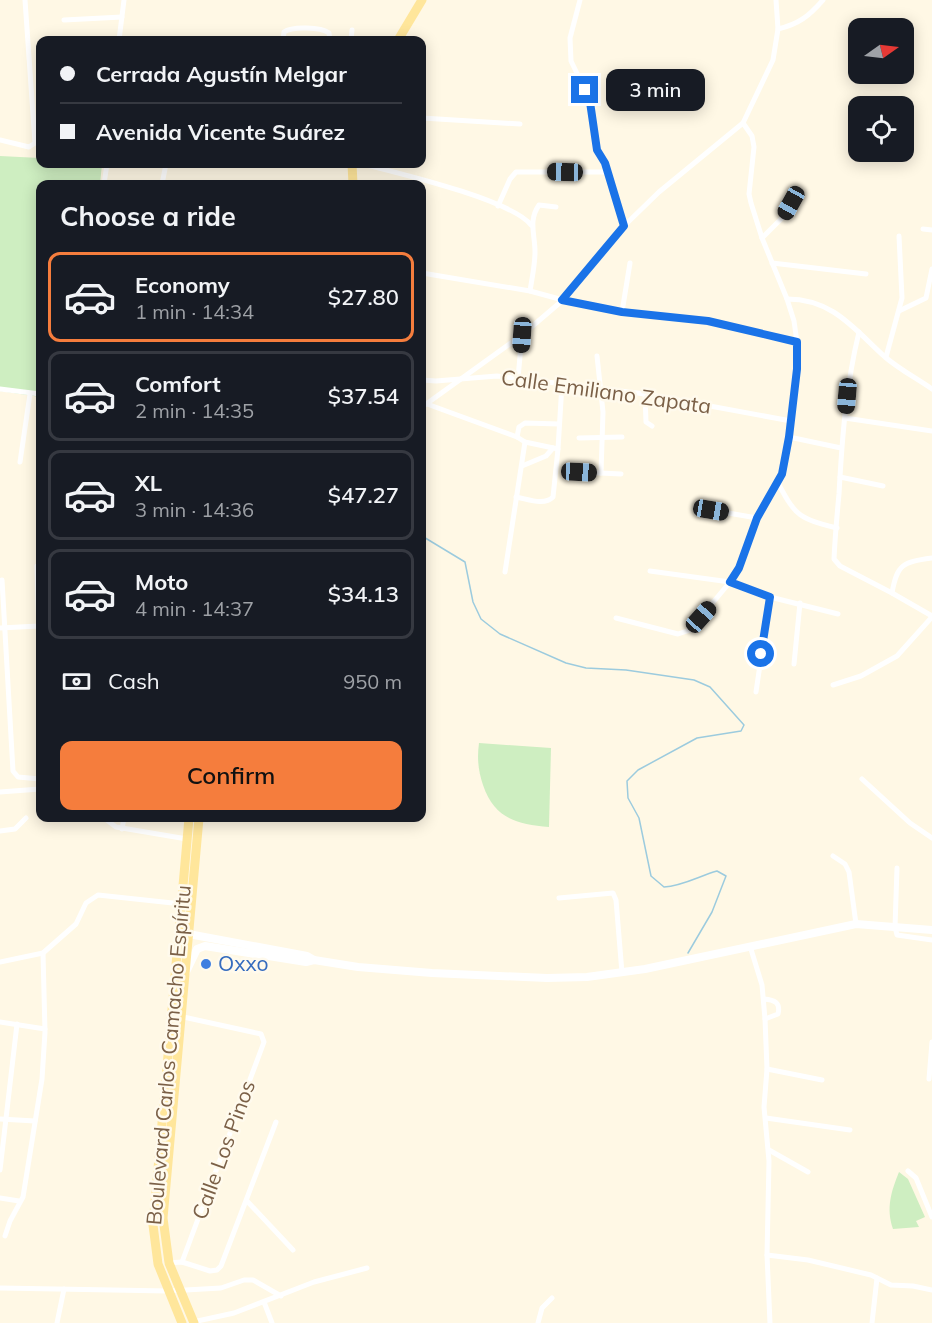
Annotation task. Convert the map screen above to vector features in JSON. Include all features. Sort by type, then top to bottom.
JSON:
[{"type":"main road","points":[[400,36],[422,0]]},
{"type":"main road","name":"Boulevard Carlos Camacho Espíritu","points":[[182,1323],[158,1264],[153,1216],[171,1016],[184,934],[189,822]]},
{"type":"main road","name":"Boulevard Carlos Camacho Espíritu","points":[[186,904],[198,822]]},
{"type":"main road","points":[[184,934],[358,967],[432,973],[587,977],[622,973],[856,924],[932,930]]},
{"type":"main road","name":"Boulevard Carlos Camacho Espíritu","points":[[184,934],[186,972],[163,1229],[169,1263],[193,1322]]},
{"type":"main road","points":[[201,947],[202,936]]},
{"type":"main road","points":[[186,972],[197,949],[201,947],[306,962],[314,960]]},
{"type":"street","points":[[25,0],[36,114]]},
{"type":"street","points":[[120,36],[123,0]]},
{"type":"street","points":[[579,0],[570,38],[571,61],[588,96],[597,150],[608,172],[624,226]]},
{"type":"street","points":[[426,404],[522,335],[562,300],[624,226],[659,192],[743,123],[773,60],[778,29],[776,0]]},
{"type":"street","points":[[778,29],[807,18],[823,0]]},
{"type":"street","points":[[64,20],[122,17]]},
{"type":"street","points":[[284,36],[284,32],[289,29],[327,31],[330,36]]},
{"type":"street","points":[[351,36],[352,30]]},
{"type":"street","points":[[426,118],[520,124]]},
{"type":"street","points":[[616,618],[678,634],[685,633],[693,627],[739,568],[757,518],[778,483],[785,461],[797,369],[797,342],[794,321],[787,299],[762,238],[749,194],[754,142],[749,129],[743,123]]},
{"type":"street","points":[[0,140],[28,147],[34,145],[36,140]]},
{"type":"street","points":[[378,168],[423,180]]},
{"type":"street","points":[[498,206],[510,179],[516,172],[608,172]]},
{"type":"street","points":[[426,181],[516,213],[531,225]]},
{"type":"street","points":[[762,238],[784,216],[798,190]]},
{"type":"street","points":[[530,291],[535,252],[531,225],[539,205],[556,207]]},
{"type":"street","points":[[923,229],[932,230]]},
{"type":"street","points":[[886,357],[903,287],[899,236]]},
{"type":"street","points":[[622,312],[630,263]]},
{"type":"street","points":[[772,263],[866,274]]},
{"type":"street","points":[[899,310],[926,298],[932,269]]},
{"type":"street","points":[[426,274],[530,291],[622,312],[708,321],[797,342]]},
{"type":"street","points":[[787,299],[814,302],[841,316],[886,357],[932,388]]},
{"type":"street","points":[[833,685],[861,676],[897,656],[932,617],[835,562],[841,448],[849,374],[859,332]]},
{"type":"street","points":[[518,378],[522,335]]},
{"type":"street","points":[[597,356],[603,412],[601,473]]},
{"type":"street","name":"Calle Emiliano Zapata","points":[[426,380],[497,376],[518,378],[645,394],[791,421]]},
{"type":"street","points":[[516,497],[544,502],[551,500],[554,494],[562,384]]},
{"type":"street","points":[[0,389],[36,394]]},
{"type":"street","points":[[20,462],[30,394]]},
{"type":"street","points":[[645,394],[645,418],[652,426]]},
{"type":"street","points":[[426,406],[517,437],[525,442],[556,448]]},
{"type":"street","points":[[845,418],[932,431]]},
{"type":"street","points":[[517,437],[519,427],[525,423],[559,424]]},
{"type":"street","points":[[579,438],[622,437]]},
{"type":"street","points":[[789,437],[841,448]]},
{"type":"street","points":[[505,572],[525,442]]},
{"type":"street","points":[[522,466],[546,456],[556,448]]},
{"type":"street","points":[[579,472],[621,474]]},
{"type":"street","points":[[840,477],[883,486]]},
{"type":"street","points":[[778,483],[796,513],[810,521],[837,528]]},
{"type":"street","points":[[711,510],[757,518]]},
{"type":"street","points":[[892,593],[894,576],[899,569],[910,562],[932,558]]},
{"type":"street","points":[[650,571],[730,582],[770,597],[838,614]]},
{"type":"street","points":[[2,580],[2,628],[13,771],[18,777],[36,779]]},
{"type":"street","points":[[756,692],[770,597]]},
{"type":"street","points":[[794,664],[800,603]]},
{"type":"street","points":[[2,628],[36,626]]},
{"type":"street","points":[[862,779],[910,823],[932,838]]},
{"type":"street","points":[[0,792],[36,789]]},
{"type":"street","points":[[0,831],[15,829],[26,818]]},
{"type":"street","points":[[109,822],[123,829],[187,839]]},
{"type":"street","points":[[123,829],[124,822]]},
{"type":"street","points":[[834,856],[845,864],[849,872],[856,924]]},
{"type":"street","points":[[897,868],[895,927],[897,935],[932,940]]},
{"type":"street","points":[[559,898],[613,893],[616,900],[622,973]]},
{"type":"street","points":[[0,962],[43,953],[76,924],[86,903],[98,894],[186,904]]},
{"type":"street","points":[[750,946],[760,976],[764,999],[766,1069],[764,1107],[769,1150],[767,1255],[770,1323]]},
{"type":"street","points":[[5,1236],[19,1201],[23,1197],[42,1079],[45,1029],[43,953]]},
{"type":"street","points":[[764,999],[773,1000],[779,1008],[778,1014],[765,1019]]},
{"type":"street","points":[[171,1016],[182,1016]]},
{"type":"street","name":"Calle Los Pinos","points":[[182,1016],[261,1034],[264,1037],[182,1262]]},
{"type":"street","points":[[0,1022],[45,1029]]},
{"type":"street","points":[[0,1170],[17,1024]]},
{"type":"street","points":[[928,1079],[932,1042]]},
{"type":"street","points":[[766,1069],[822,1080]]},
{"type":"street","points":[[766,1118],[850,1130]]},
{"type":"street","points":[[0,1119],[35,1121]]},
{"type":"street","points":[[158,1264],[182,1262],[210,1271],[217,1270],[221,1266],[276,1122]]},
{"type":"street","points":[[769,1150],[808,1172]]},
{"type":"street","points":[[908,1171],[916,1178],[932,1217]]},
{"type":"street","points":[[0,1198],[19,1201]]},
{"type":"street","points":[[247,1202],[293,1250]]},
{"type":"street","points":[[767,1255],[801,1258],[877,1278],[891,1285],[932,1290]]},
{"type":"street","points":[[193,1322],[234,1313],[315,1282],[367,1268]]},
{"type":"street","points":[[872,1323],[877,1278]]},
{"type":"street","points":[[0,1288],[168,1292],[221,1288],[244,1280],[253,1280],[281,1296]]},
{"type":"street","points":[[57,1323],[64,1289]]},
{"type":"street","points":[[537,1323],[542,1308],[552,1298]]},
{"type":"street","points":[[264,1302],[272,1323]]},
{"type":"green space","points":[[0,156],[36,158],[36,168],[102,168],[100,180],[36,180],[36,396],[0,391]]},
{"type":"green space","points":[[479,743],[551,748],[549,827],[517,821],[500,812],[493,805],[480,774]]},
{"type":"green space","points":[[899,1172],[908,1179],[925,1217],[916,1221],[919,1227],[893,1229],[890,1200]]},
{"type":"waterway","points":[[426,538],[465,562],[473,602],[481,619],[500,634],[566,663],[586,668],[626,670],[694,680],[710,687],[744,725],[741,731],[697,738],[638,770],[627,781],[628,798],[639,818],[651,876],[664,887],[684,883],[717,871],[726,876],[712,912],[688,953]]},
{"type":"place","name":"Oxxo","points":[[206,964]]},
{"type":"route","points":[[585,90],[590,102],[597,150],[605,163],[624,226],[562,300],[622,312],[708,321],[797,342],[797,369],[782,474],[757,518],[739,568],[730,582],[770,597],[761,654]]}]
